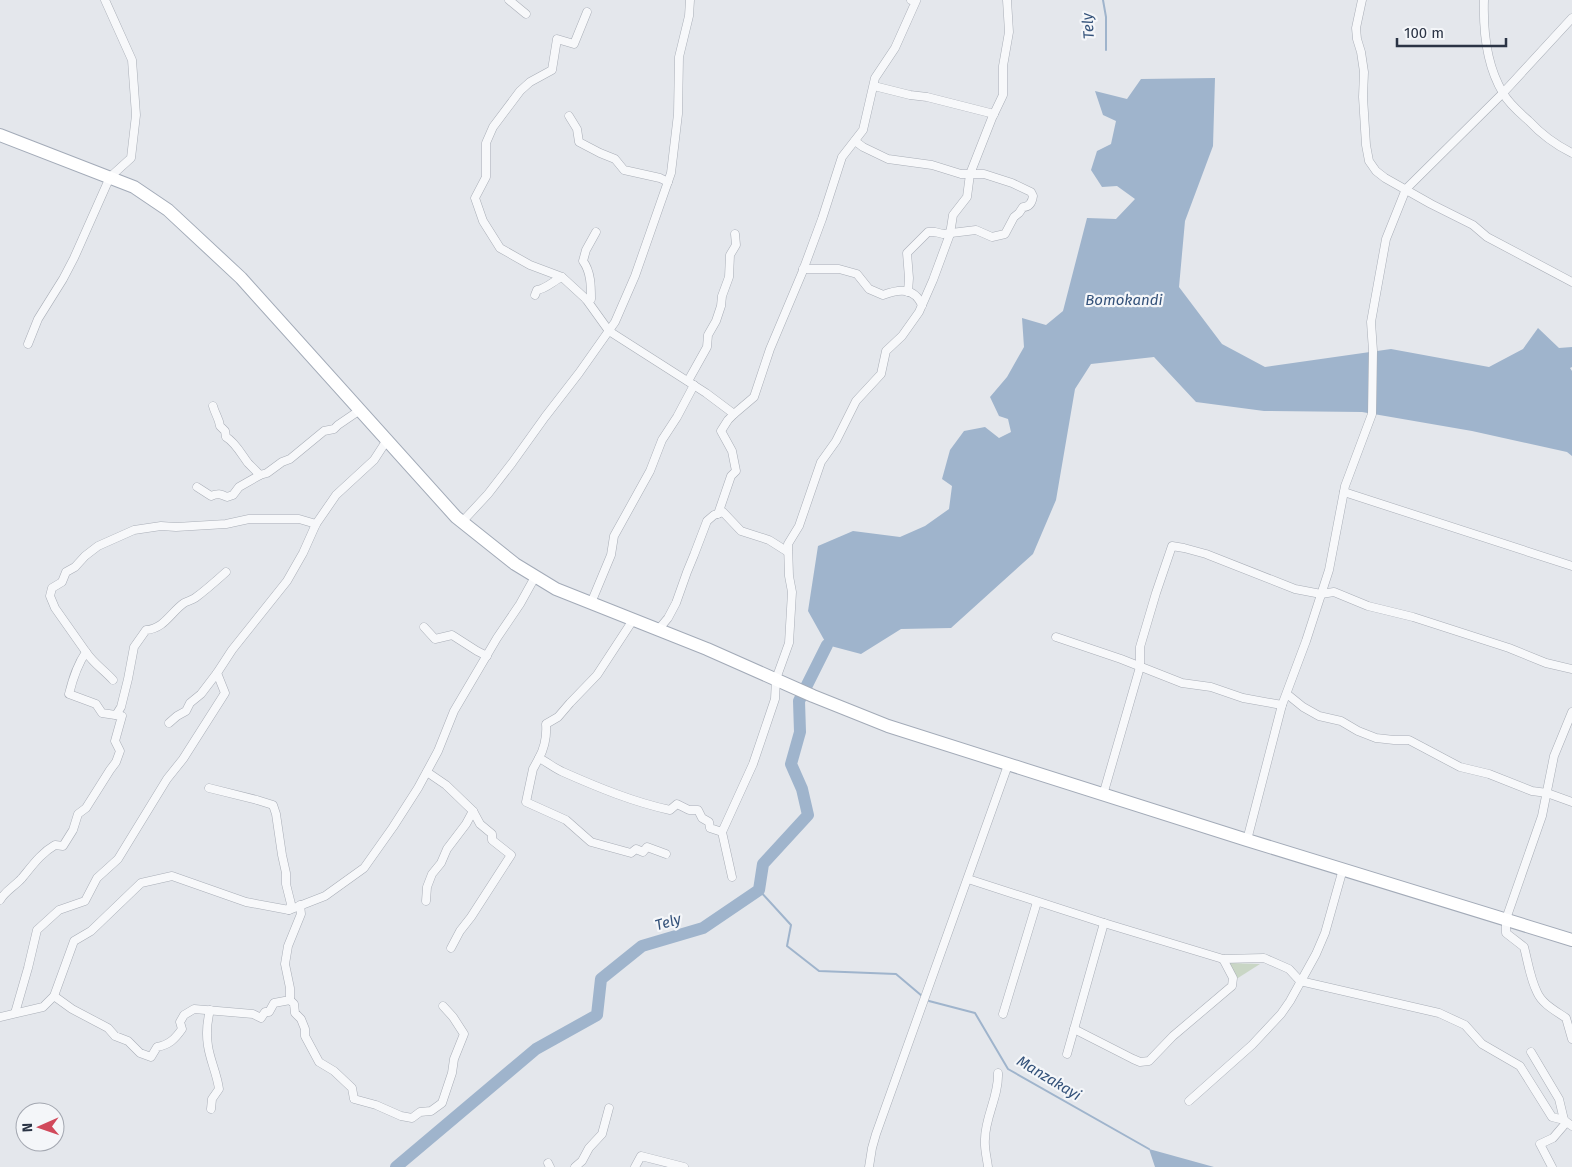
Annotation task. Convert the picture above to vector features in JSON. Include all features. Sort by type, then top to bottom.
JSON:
[{"type":"main road","points":[[0,135],[134,187],[168,210],[241,278],[456,517],[515,564],[556,590],[658,630],[888,726],[1246,840],[1572,940]]},
{"type":"street","points":[[28,344],[38,319],[63,280],[74,258],[110,177],[131,158],[136,115],[132,60],[105,0]]},
{"type":"street","points":[[509,0],[526,14]]},
{"type":"street","points":[[462,522],[500,478],[615,322],[635,276],[671,173],[678,114],[679,57],[689,16],[690,0]]},
{"type":"street","points":[[718,514],[731,476],[736,471],[732,451],[721,431],[728,420],[754,397],[770,350],[822,219],[842,157],[863,130],[875,78],[895,48],[916,1],[911,0]]},
{"type":"street","points":[[732,877],[722,832],[753,764],[782,682],[789,643],[792,592],[789,576],[788,544],[799,526],[820,462],[836,441],[856,402],[881,374],[886,352],[902,336],[922,305],[950,234],[953,215],[967,197],[970,174],[1003,94],[1003,66],[1009,32],[1007,0]]},
{"type":"street","points":[[1362,0],[1356,28],[1364,72],[1363,97],[1369,162],[1376,171],[1386,178],[1431,204],[1458,216],[1473,225],[1487,237],[1572,282]]},
{"type":"street","points":[[1484,0],[1484,30],[1488,58],[1503,93],[1536,128],[1563,149],[1572,153]]},
{"type":"street","points":[[587,12],[574,44],[557,39],[552,70],[530,82],[520,91],[493,127],[486,143],[486,177],[475,198],[483,221],[500,248],[530,265],[562,277],[586,299],[609,330],[691,383],[734,414]]},
{"type":"street","points":[[1246,840],[1282,705],[1306,641],[1329,570],[1344,492],[1372,414],[1373,352],[1371,322],[1386,239],[1406,189],[1503,93],[1572,18]]},
{"type":"street","points":[[874,86],[994,114]]},
{"type":"street","points":[[569,116],[577,129],[578,142],[615,159],[624,170],[660,178],[668,182]]},
{"type":"street","points":[[854,140],[863,147],[888,159],[932,165],[961,174],[984,174],[1012,183],[1030,192],[1033,196],[1032,202],[1027,207],[1022,207],[1014,217],[1005,234],[992,237],[976,230],[950,234],[928,232],[907,253],[908,292]]},
{"type":"street","points":[[624,170],[625,161]]},
{"type":"street","points":[[586,299],[591,299],[591,289],[588,267],[583,261],[596,232]]},
{"type":"street","points":[[591,604],[611,555],[614,536],[650,471],[662,440],[677,417],[707,347],[708,336],[721,306],[728,276],[730,256],[736,245],[735,234]]},
{"type":"street","points":[[803,269],[839,269],[857,274],[868,289],[883,296],[904,290],[919,298],[922,305]]},
{"type":"street","points":[[535,296],[537,290],[543,290],[562,277]]},
{"type":"street","points":[[213,406],[226,437],[231,440],[234,446],[260,475]]},
{"type":"street","points":[[197,487],[211,496],[221,494],[228,497],[233,495],[239,487],[260,475],[267,474],[282,462],[290,459],[324,431],[334,429],[360,410]]},
{"type":"street","points":[[169,723],[186,711],[190,703],[201,694],[232,650],[287,580],[316,524],[336,494],[374,460],[387,440]]},
{"type":"street","points":[[1344,492],[1572,566]]},
{"type":"street","points":[[658,630],[668,618],[676,603],[707,520],[714,515],[723,512],[740,531],[769,540],[788,552]]},
{"type":"street","points":[[113,680],[86,652],[54,608],[50,596],[52,588],[62,582],[66,572],[75,567],[98,546],[134,530],[162,526],[226,524],[249,519],[299,519],[316,524]]},
{"type":"street","points":[[1103,795],[1140,666],[1140,647],[1172,546],[1206,554],[1295,589],[1321,594],[1334,592],[1368,606],[1413,617],[1509,648],[1546,663],[1572,669]]},
{"type":"street","points":[[116,715],[121,707],[134,647],[141,636],[146,630],[153,630],[171,617],[185,602],[193,599],[226,572]]},
{"type":"street","points":[[0,1017],[43,1007],[54,996],[74,941],[91,931],[141,883],[172,876],[246,902],[288,910],[325,896],[364,868],[393,827],[426,772],[438,751],[454,711],[535,577]]},
{"type":"street","points":[[633,620],[597,675],[558,717],[546,724],[547,735],[544,749],[533,769],[526,802],[566,820],[590,842],[631,853],[636,849],[644,852],[647,847],[666,854]]},
{"type":"street","points":[[424,627],[435,639],[452,635],[487,656]]},
{"type":"street","points":[[1056,637],[1140,666],[1182,684],[1211,687],[1243,698],[1282,705]]},
{"type":"street","points":[[0,900],[3,895],[23,878],[30,867],[47,849],[55,845],[63,846],[73,830],[78,814],[86,808],[116,762],[120,751],[114,741],[122,716],[102,713],[96,704],[69,694],[74,673],[86,652]]},
{"type":"street","points":[[15,1013],[37,930],[59,910],[85,902],[97,878],[118,859],[167,779],[189,751],[226,693],[217,673]]},
{"type":"street","points":[[1286,694],[1303,707],[1320,716],[1341,721],[1358,731],[1376,738],[1409,740],[1460,767],[1489,774],[1532,791],[1547,793],[1572,802]]},
{"type":"street","points":[[1572,712],[1554,756],[1542,816],[1506,919],[1506,933],[1524,947],[1529,971],[1537,994],[1549,1006],[1566,1018],[1572,1039]]},
{"type":"street","points":[[539,758],[560,771],[653,806],[670,810],[677,804],[689,810],[698,810],[702,818],[709,822],[710,828],[722,832]]},
{"type":"street","points":[[870,1167],[876,1134],[1008,765]]},
{"type":"street","points":[[426,772],[446,785],[473,811],[480,824],[492,834],[492,840],[512,855],[450,948]]},
{"type":"street","points":[[209,788],[273,806],[276,814],[286,873],[286,884],[291,904],[288,910]]},
{"type":"street","points":[[426,901],[427,887],[432,874],[441,863],[447,850],[473,811]]},
{"type":"street","points":[[1189,1101],[1258,1039],[1290,1001],[1316,954],[1325,933],[1343,869]]},
{"type":"street","points":[[968,878],[1037,902],[1223,959],[1264,958],[1288,969],[1300,981],[1439,1013],[1465,1024],[1482,1044],[1520,1066],[1552,1117],[1564,1120],[1572,1126]]},
{"type":"street","points":[[1003,1014],[1037,902]]},
{"type":"street","points":[[300,905],[301,914],[288,946],[285,964],[290,988],[290,1000],[294,1004],[295,1013],[301,1019],[305,1028],[305,1036],[319,1062],[334,1071],[352,1088],[354,1099],[376,1105],[401,1116],[412,1118],[420,1112],[431,1111],[442,1103],[452,1073],[454,1059],[464,1034],[454,1017],[443,1006]]},
{"type":"street","points":[[1067,1054],[1104,923]]},
{"type":"street","points":[[1074,1029],[1140,1062],[1149,1061],[1173,1036],[1232,986],[1233,978],[1223,959]]},
{"type":"street","points":[[54,996],[72,1009],[108,1028],[115,1036],[128,1041],[140,1052],[151,1056],[157,1048],[166,1046],[175,1039],[182,1029],[180,1022],[184,1015],[194,1009],[254,1014],[261,1018],[265,1012],[269,1012],[274,1003],[290,1000]]},
{"type":"street","points":[[210,1010],[207,1030],[208,1048],[219,1089],[212,1099],[211,1109]]},
{"type":"street","points":[[1531,1052],[1559,1099],[1564,1120],[1564,1124],[1553,1138],[1540,1144],[1552,1167]]},
{"type":"street","points":[[988,1167],[984,1140],[998,1083],[998,1073]]},
{"type":"street","points":[[575,1167],[582,1161],[589,1148],[602,1134],[609,1108]]},
{"type":"street","points":[[635,1167],[641,1156],[684,1167]]},
{"type":"green space","points":[[1229,963],[1260,964],[1238,978],[1234,977]]},
{"type":"water","name":"Bomokandi","points":[[1215,78],[1213,146],[1185,221],[1179,287],[1222,344],[1265,367],[1391,349],[1489,367],[1523,349],[1538,328],[1559,348],[1572,347],[1572,367],[1570,368],[1572,371],[1572,456],[1567,452],[1472,431],[1362,412],[1264,411],[1196,402],[1154,357],[1091,364],[1075,389],[1056,500],[1033,554],[951,628],[901,629],[861,654],[827,645],[808,611],[818,546],[853,531],[900,537],[925,526],[949,509],[952,486],[942,479],[950,450],[964,431],[985,427],[999,438],[1011,432],[1008,419],[999,416],[990,397],[1007,377],[1024,347],[1022,318],[1046,325],[1063,311],[1087,218],[1116,219],[1135,199],[1117,186],[1102,187],[1091,170],[1097,151],[1111,144],[1116,121],[1103,115],[1095,91],[1127,99],[1141,79]]},
{"type":"water","points":[[1149,1149],[1214,1167],[1155,1167]]},
{"type":"waterway","name":"Tely","points":[[1103,0],[1106,17],[1106,50]]},
{"type":"waterway","name":"Tely","points":[[396,1167],[536,1049],[597,1015],[601,979],[642,946],[703,928],[759,890],[763,864],[808,815],[802,789],[791,764],[800,732],[799,701],[827,645]]},
{"type":"waterway","name":"Manzakayi","points":[[759,890],[791,925],[787,946],[819,971],[896,974],[922,996]]},
{"type":"waterway","name":"Manzakayi","points":[[929,1001],[975,1013],[1008,1069],[1149,1149]]}]
